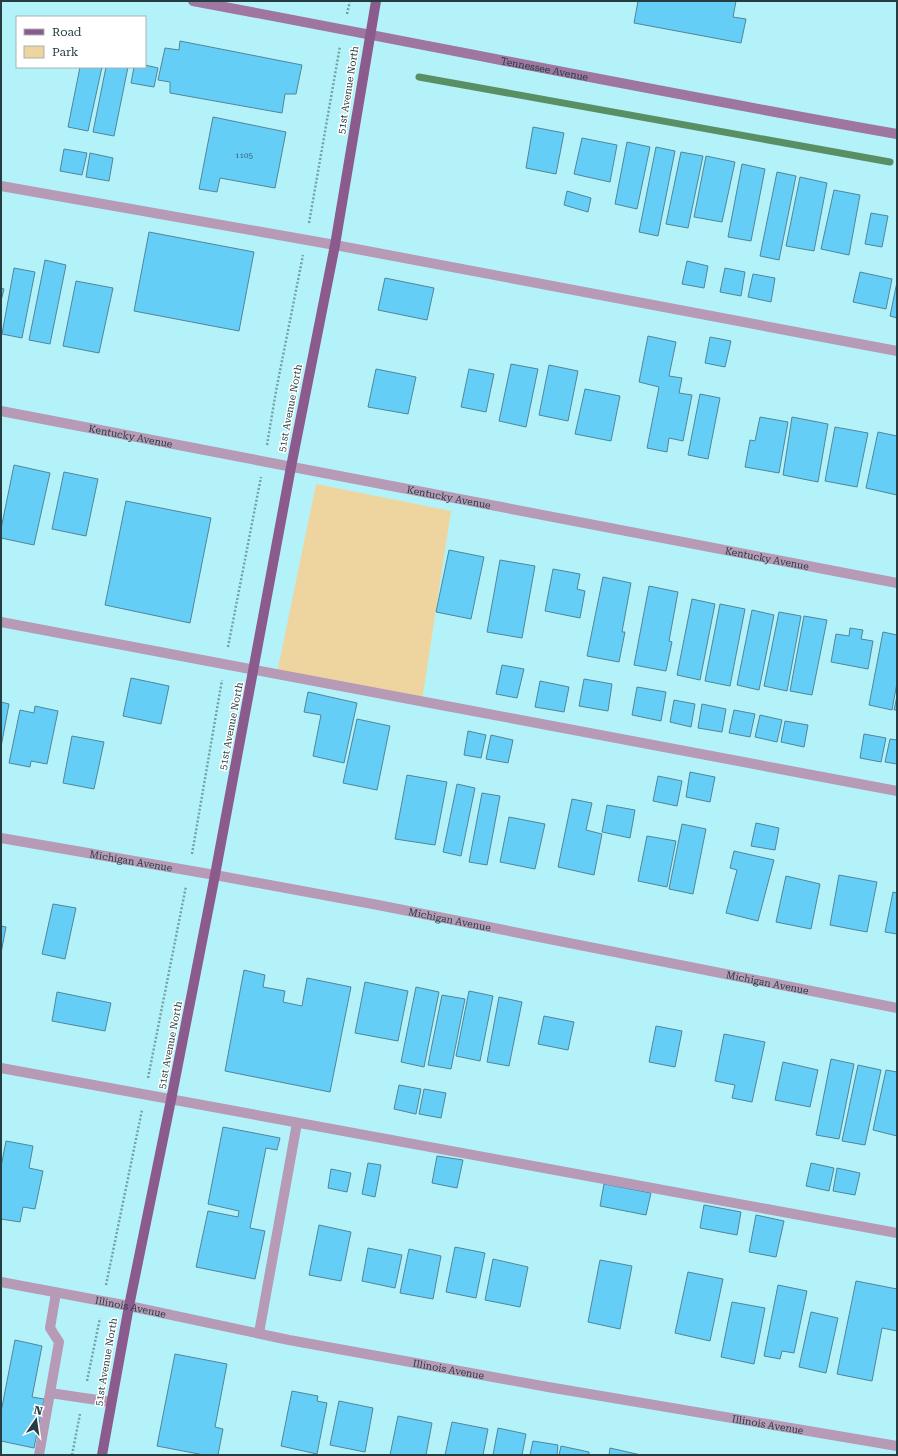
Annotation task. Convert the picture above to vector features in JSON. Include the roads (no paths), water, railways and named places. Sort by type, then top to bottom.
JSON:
[{"type":"main road","name":"51st Avenue North","points":[[102,1455],[129,1306],[215,875],[291,467],[335,245],[376,1]]},
{"type":"street","name":"Tennessee Avenue","points":[[193,1],[370,34],[626,85],[897,134]]},
{"type":"street","points":[[1,186],[335,245],[897,351]]},
{"type":"street","name":"Kentucky Avenue","points":[[1,411],[897,583]]},
{"type":"street","points":[[1,622],[254,668],[664,748],[897,791]]},
{"type":"street","name":"Michigan Avenue","points":[[1,838],[189,870],[378,905],[897,1008]]},
{"type":"street","points":[[1,1068],[897,1233]]},
{"type":"street","points":[[259,1333],[297,1123]]},
{"type":"street","name":"Illinois Avenue","points":[[1,1282],[129,1306],[259,1333],[548,1387],[897,1446]]},
{"type":"street","points":[[39,1455],[59,1342],[50,1328],[56,1293]]},
{"type":"street","points":[[50,1393],[111,1402]]},
{"type":"waterway","points":[[419,77],[890,162]]}]
